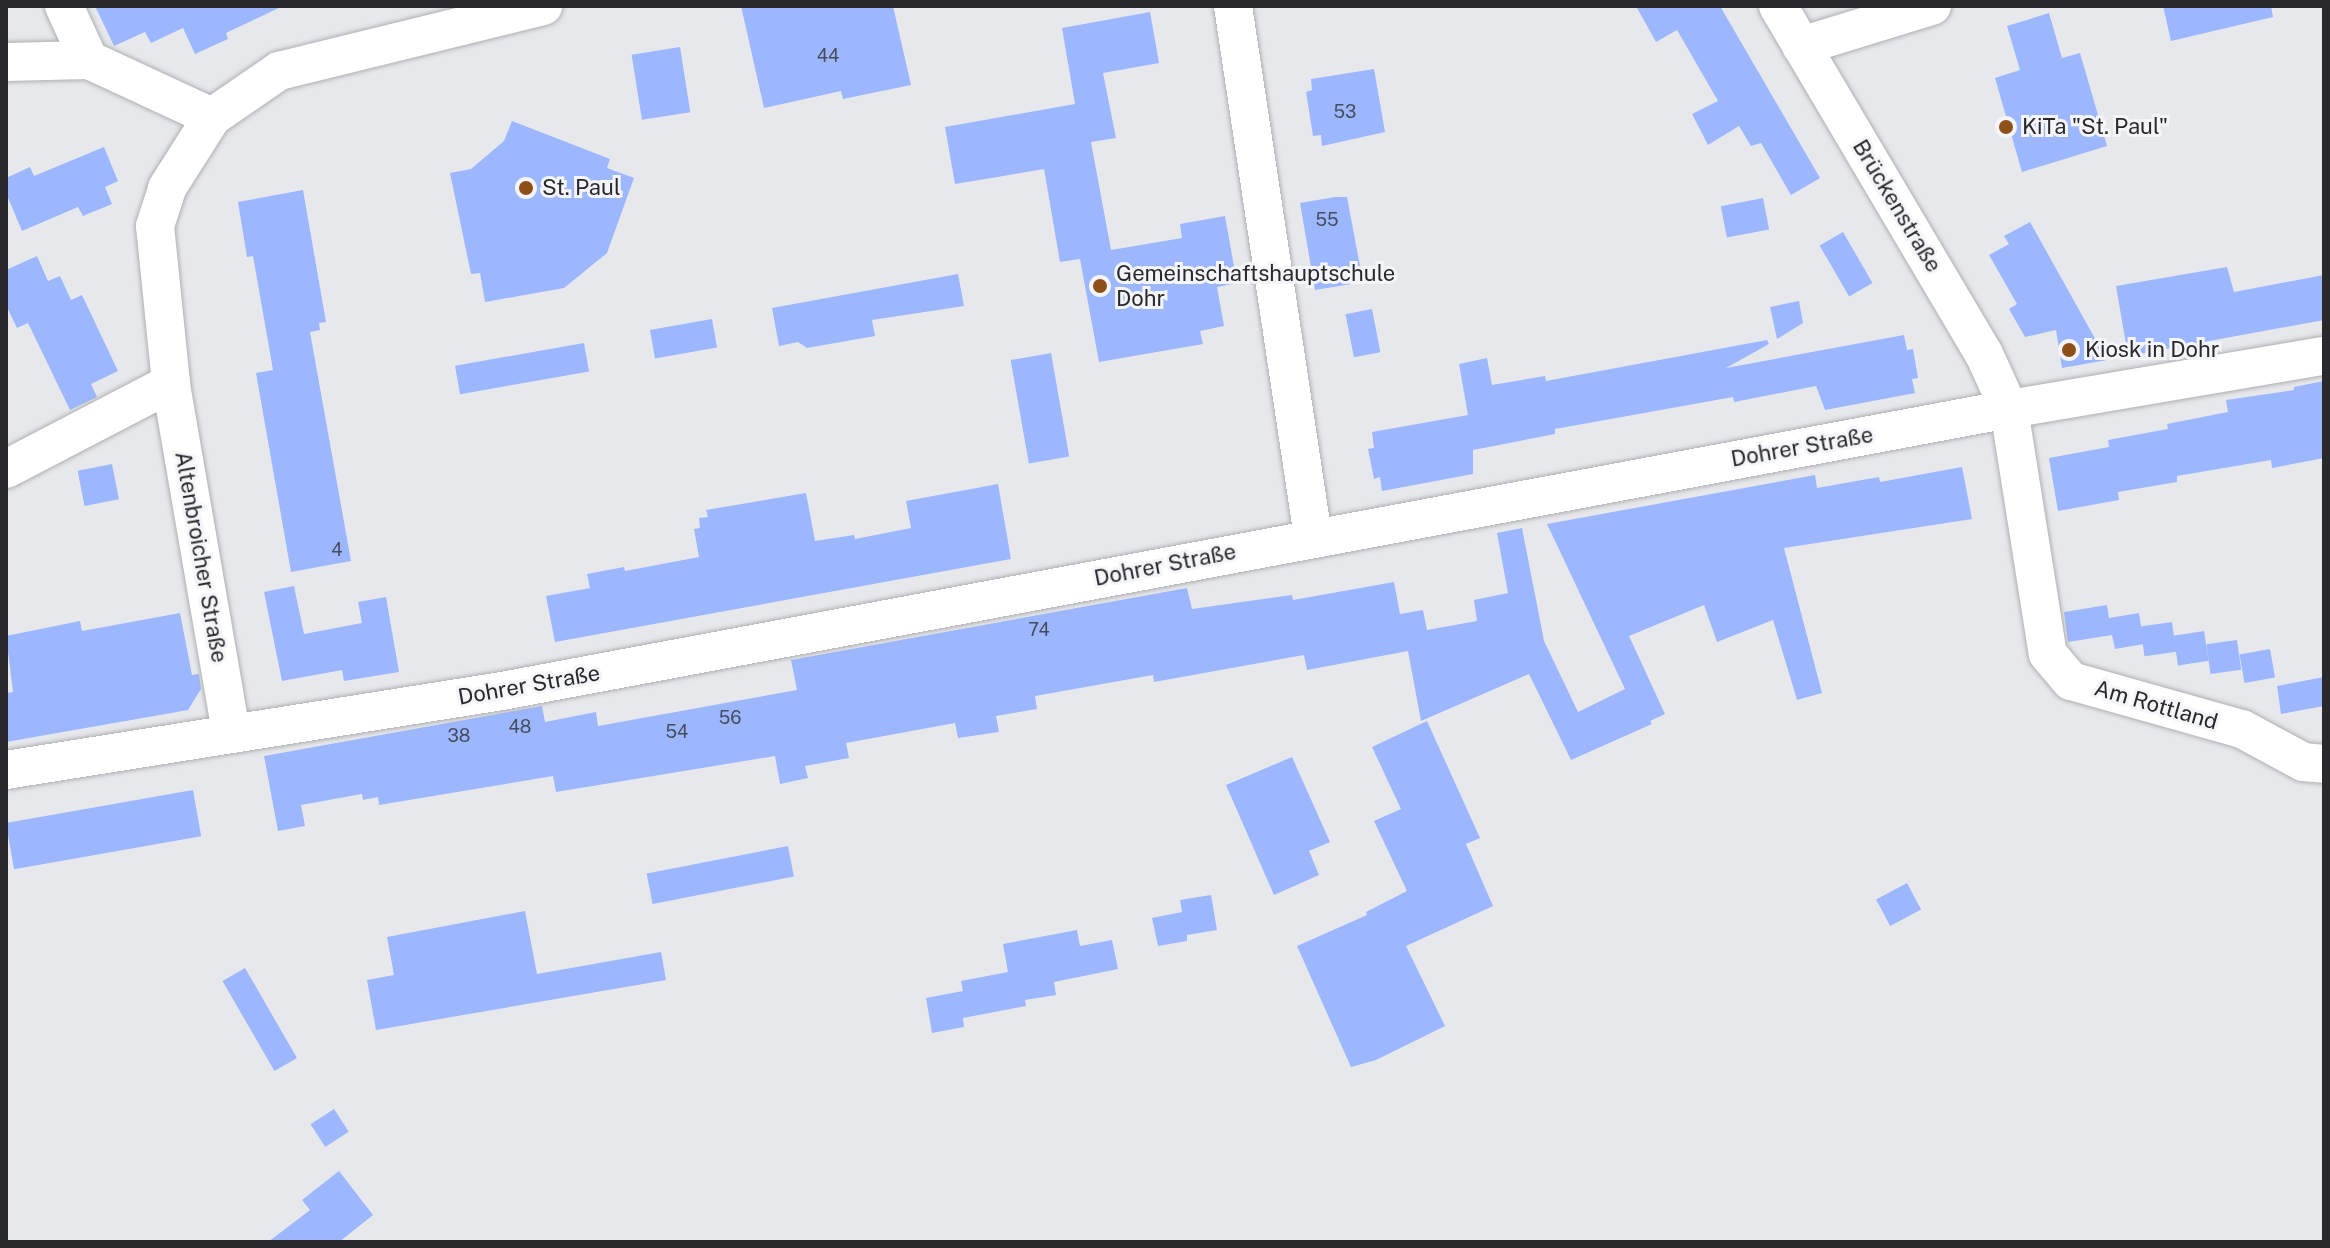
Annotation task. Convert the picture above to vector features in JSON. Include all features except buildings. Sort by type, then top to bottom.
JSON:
[{"type":"street","points":[[64,6],[89,60]]},
{"type":"street","name":"Altenbroicher Straße","points":[[231,732],[171,383],[155,226],[167,188],[212,117],[279,71],[500,11],[543,6]]},
{"type":"street","points":[[1233,6],[1313,537]]},
{"type":"street","name":"Brückenstraße","points":[[1778,6],[1984,354],[2009,409]]},
{"type":"street","points":[[1801,46],[1932,6]]},
{"type":"street","points":[[6,62],[89,60],[212,117]]},
{"type":"street","name":"Dohrer Straße","points":[[6,770],[502,691],[2009,409],[2324,356]]},
{"type":"street","points":[[6,469],[171,383]]},
{"type":"street","name":"Am Rottland","points":[[2009,409],[2048,654],[2071,681],[2242,729],[2303,762],[2324,764]]},
{"type":"place","name":"KiTa \"St. Paul\"","points":[[2006,127]]},
{"type":"place","name":"St. Paul","points":[[526,188]]},
{"type":"place","name":"Gemeinschaftshauptschule Dohr","points":[[1100,286]]},
{"type":"place","name":"Kiosk in Dohr","points":[[2069,350]]}]
